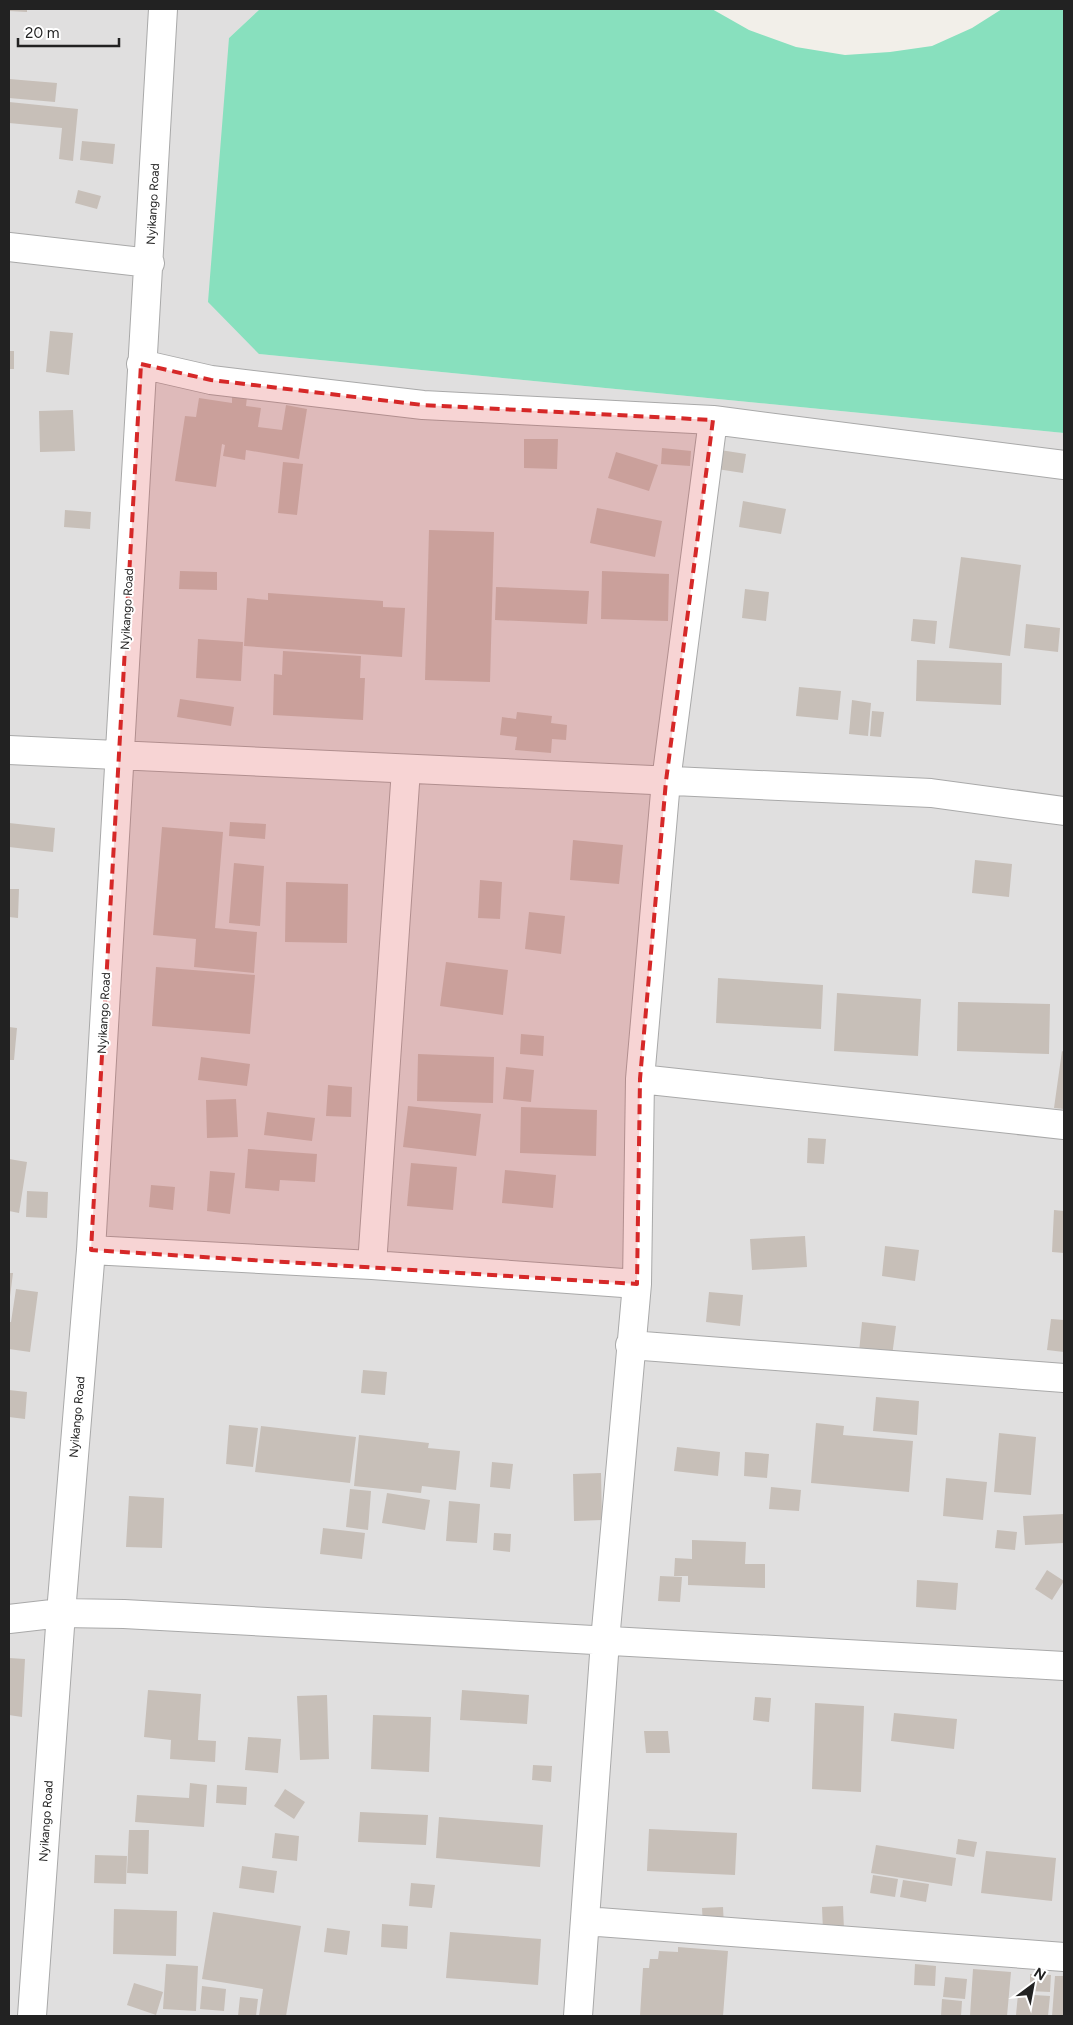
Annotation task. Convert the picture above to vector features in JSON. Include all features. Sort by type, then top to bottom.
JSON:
[{"type":"street","name":"Nyikango Road","points":[[32,2016],[61,1613],[91,1250],[141,364],[150,263],[164,9]]},
{"type":"street","points":[[9,247],[150,263]]},
{"type":"street","points":[[141,364],[210,380],[423,405],[713,420],[1064,465]]},
{"type":"street","points":[[578,2016],[605,1641],[630,1345],[637,1284],[640,1079],[666,782],[713,420]]},
{"type":"street","points":[[9,750],[932,793],[1064,810]]},
{"type":"street","points":[[372,1265],[406,769]]},
{"type":"street","points":[[640,1079],[1064,1125]]},
{"type":"street","points":[[91,1250],[372,1265],[637,1284]]},
{"type":"street","points":[[630,1345],[1064,1378]]},
{"type":"street","points":[[9,1619],[61,1613],[124,1614],[1064,1666]]},
{"type":"street","points":[[585,1921],[1064,1957]]},
{"type":"highlighted area","points":[[141,364],[211,380],[423,405],[713,420],[666,781],[640,1079],[637,1284],[91,1250]]},
{"type":"shaded area","points":[[9,9],[260,9],[229,38],[259,354],[1064,433],[1064,2016],[9,2016]]},
{"type":"green space","points":[[260,9],[712,9],[749,30],[796,47],[845,55],[890,52],[932,46],[972,28],[1002,9],[1064,9],[1064,433],[259,354],[208,302],[229,38]]},
{"type":"building","points":[[9,9],[27,9],[27,12],[9,11]]},
{"type":"building","points":[[9,79],[57,83],[55,102],[9,98]]},
{"type":"building","points":[[9,102],[78,109],[73,161],[59,159],[62,128],[9,123]]},
{"type":"building","points":[[82,141],[115,144],[113,164],[80,160]]},
{"type":"building","points":[[78,190],[101,196],[97,209],[75,203]]},
{"type":"building","points":[[50,331],[73,333],[69,375],[46,372]]},
{"type":"building","points":[[9,351],[14,351],[14,369],[9,369]]},
{"type":"building","points":[[232,394],[247,397],[246,406],[261,408],[258,427],[282,430],[286,405],[307,409],[299,459],[246,450],[245,460],[223,456],[225,445],[222,444],[216,487],[175,481],[185,416],[196,417],[199,398],[232,403]]},
{"type":"building","points":[[73,410],[75,451],[40,452],[39,411]]},
{"type":"building","points":[[524,439],[558,439],[557,469],[524,468]]},
{"type":"building","points":[[662,448],[691,451],[690,466],[661,464]]},
{"type":"building","points":[[720,450],[746,454],[743,473],[717,469]]},
{"type":"building","points":[[616,452],[658,465],[649,491],[608,478]]},
{"type":"building","points":[[283,462],[303,464],[297,515],[278,513]]},
{"type":"building","points":[[743,501],[786,509],[781,534],[739,527]]},
{"type":"building","points":[[597,508],[662,521],[655,557],[590,543]]},
{"type":"building","points":[[65,510],[91,512],[90,529],[64,527]]},
{"type":"building","points":[[429,530],[494,532],[490,682],[425,680]]},
{"type":"building","points":[[961,557],[1021,565],[1010,656],[949,648]]},
{"type":"building","points":[[180,571],[217,572],[217,590],[179,589]]},
{"type":"building","points":[[602,571],[669,574],[668,621],[601,619]]},
{"type":"building","points":[[496,587],[589,591],[587,624],[495,620]]},
{"type":"building","points":[[745,589],[769,592],[766,621],[742,618]]},
{"type":"building","points":[[268,593],[383,601],[383,607],[405,608],[402,657],[244,646],[247,598],[268,600]]},
{"type":"building","points":[[913,619],[937,621],[935,644],[911,641]]},
{"type":"building","points":[[1026,624],[1060,628],[1058,652],[1024,648]]},
{"type":"building","points":[[198,639],[243,642],[241,681],[196,678]]},
{"type":"building","points":[[283,651],[361,656],[360,678],[365,678],[363,720],[273,715],[274,674],[282,675]]},
{"type":"building","points":[[917,660],[1002,663],[1001,705],[916,701]]},
{"type":"building","points":[[799,687],[841,691],[838,720],[796,716]]},
{"type":"building","points":[[180,699],[234,707],[231,726],[177,717]]},
{"type":"building","points":[[852,700],[871,703],[868,736],[849,734]]},
{"type":"building","points":[[872,711],[884,712],[881,737],[870,736]]},
{"type":"building","points":[[517,712],[552,716],[551,723],[567,725],[566,740],[552,739],[551,753],[515,750],[517,737],[500,735],[502,717],[516,719]]},
{"type":"building","points":[[230,822],[266,824],[265,839],[229,836]]},
{"type":"building","points":[[9,823],[55,828],[53,852],[9,847]]},
{"type":"building","points":[[162,827],[223,832],[215,928],[257,932],[254,973],[194,967],[196,939],[153,935]]},
{"type":"building","points":[[573,840],[623,845],[619,884],[570,880]]},
{"type":"building","points":[[975,860],[1012,864],[1009,897],[972,893]]},
{"type":"building","points":[[234,863],[264,866],[260,926],[229,923]]},
{"type":"building","points":[[480,880],[502,882],[500,919],[478,918]]},
{"type":"building","points":[[286,882],[348,884],[347,943],[285,942]]},
{"type":"building","points":[[9,889],[19,889],[18,918],[9,917]]},
{"type":"building","points":[[529,912],[565,916],[561,954],[525,949]]},
{"type":"building","points":[[446,962],[508,970],[503,1015],[440,1006]]},
{"type":"building","points":[[156,967],[255,975],[250,1034],[152,1026]]},
{"type":"building","points":[[718,978],[823,985],[821,1029],[716,1023]]},
{"type":"building","points":[[837,993],[921,999],[918,1056],[834,1051]]},
{"type":"building","points":[[958,1002],[1050,1004],[1049,1054],[957,1051]]},
{"type":"building","points":[[9,1027],[17,1028],[14,1060],[9,1060]]},
{"type":"building","points":[[521,1034],[544,1036],[543,1056],[520,1054]]},
{"type":"building","points":[[1062,1051],[1064,1052],[1064,1109],[1054,1108]]},
{"type":"building","points":[[418,1054],[494,1057],[493,1103],[417,1101]]},
{"type":"building","points":[[201,1057],[250,1064],[247,1086],[198,1080]]},
{"type":"building","points":[[506,1067],[534,1070],[531,1102],[503,1099]]},
{"type":"building","points":[[328,1085],[352,1087],[351,1117],[326,1116]]},
{"type":"building","points":[[236,1099],[238,1137],[207,1138],[206,1100]]},
{"type":"building","points":[[408,1106],[481,1114],[476,1156],[403,1147]]},
{"type":"building","points":[[521,1107],[597,1110],[596,1156],[520,1153]]},
{"type":"building","points":[[267,1112],[315,1118],[312,1141],[264,1135]]},
{"type":"building","points":[[808,1138],[826,1139],[824,1164],[807,1163]]},
{"type":"building","points":[[248,1149],[317,1154],[315,1182],[280,1180],[279,1191],[245,1188]]},
{"type":"building","points":[[9,1159],[27,1162],[19,1213],[9,1211]]},
{"type":"building","points":[[411,1163],[457,1167],[453,1210],[407,1206]]},
{"type":"building","points":[[505,1170],[556,1175],[553,1208],[502,1203]]},
{"type":"building","points":[[210,1171],[235,1173],[230,1214],[207,1211]]},
{"type":"building","points":[[151,1185],[175,1187],[173,1210],[149,1207]]},
{"type":"building","points":[[27,1191],[48,1192],[47,1218],[26,1217]]},
{"type":"building","points":[[1054,1210],[1064,1211],[1064,1253],[1052,1252]]},
{"type":"building","points":[[805,1236],[807,1267],[752,1270],[750,1239]]},
{"type":"building","points":[[885,1246],[919,1250],[915,1281],[882,1276]]},
{"type":"building","points":[[9,1273],[13,1273],[10,1297],[9,1297]]},
{"type":"building","points":[[16,1289],[38,1292],[30,1352],[9,1349],[9,1322],[11,1322]]},
{"type":"building","points":[[709,1292],[743,1295],[740,1326],[706,1322]]},
{"type":"building","points":[[1051,1319],[1064,1320],[1064,1352],[1047,1350]]},
{"type":"building","points":[[862,1322],[896,1326],[892,1356],[859,1352]]},
{"type":"building","points":[[363,1370],[387,1372],[385,1395],[361,1393]]},
{"type":"building","points":[[9,1390],[27,1392],[25,1419],[9,1417]]},
{"type":"building","points":[[876,1397],[919,1401],[917,1435],[873,1431]]},
{"type":"building","points":[[816,1423],[844,1426],[843,1435],[913,1441],[909,1492],[811,1483]]},
{"type":"building","points":[[229,1425],[258,1428],[253,1467],[226,1464]]},
{"type":"building","points":[[261,1426],[356,1437],[350,1483],[255,1472]]},
{"type":"building","points":[[999,1433],[1036,1437],[1031,1495],[994,1492]]},
{"type":"building","points":[[359,1435],[429,1443],[428,1448],[460,1451],[456,1490],[422,1486],[421,1493],[354,1486]]},
{"type":"building","points":[[677,1447],[720,1452],[718,1476],[674,1471]]},
{"type":"building","points":[[745,1452],[769,1454],[767,1478],[744,1476]]},
{"type":"building","points":[[492,1462],[513,1464],[510,1489],[490,1487]]},
{"type":"building","points":[[601,1473],[602,1520],[574,1521],[573,1474]]},
{"type":"building","points":[[946,1478],[987,1482],[983,1520],[943,1516]]},
{"type":"building","points":[[771,1487],[801,1490],[799,1511],[769,1509]]},
{"type":"building","points":[[350,1489],[371,1491],[368,1530],[346,1527]]},
{"type":"building","points":[[387,1493],[430,1500],[425,1530],[382,1523]]},
{"type":"building","points":[[129,1496],[164,1498],[162,1548],[126,1547]]},
{"type":"building","points":[[449,1501],[480,1504],[477,1543],[446,1541]]},
{"type":"building","points":[[1064,1514],[1064,1543],[1025,1545],[1023,1516]]},
{"type":"building","points":[[323,1528],[365,1533],[362,1559],[320,1554]]},
{"type":"building","points":[[997,1530],[1017,1532],[1015,1550],[995,1548]]},
{"type":"building","points":[[494,1533],[511,1534],[510,1552],[493,1550]]},
{"type":"building","points":[[692,1540],[746,1542],[745,1564],[765,1564],[765,1588],[688,1585],[688,1576],[674,1576],[675,1558],[692,1559]]},
{"type":"building","points":[[1047,1570],[1064,1581],[1052,1600],[1035,1589]]},
{"type":"building","points":[[660,1576],[682,1577],[680,1602],[658,1601]]},
{"type":"building","points":[[917,1580],[958,1583],[956,1610],[916,1607]]},
{"type":"building","points":[[9,1658],[25,1659],[22,1717],[9,1715]]},
{"type":"building","points":[[148,1690],[201,1694],[198,1740],[216,1741],[215,1762],[170,1759],[171,1740],[144,1737]]},
{"type":"building","points":[[462,1690],[529,1695],[527,1724],[460,1720]]},
{"type":"building","points":[[327,1695],[329,1759],[300,1760],[297,1696]]},
{"type":"building","points":[[755,1697],[771,1698],[769,1722],[753,1720]]},
{"type":"building","points":[[815,1703],[864,1706],[861,1792],[812,1789]]},
{"type":"building","points":[[894,1713],[957,1719],[954,1749],[891,1741]]},
{"type":"building","points":[[373,1715],[431,1717],[429,1772],[371,1769]]},
{"type":"building","points":[[644,1731],[668,1731],[670,1753],[646,1753]]},
{"type":"building","points":[[248,1737],[281,1739],[278,1773],[245,1770]]},
{"type":"building","points":[[533,1765],[552,1766],[551,1782],[532,1780]]},
{"type":"building","points":[[190,1783],[207,1785],[204,1827],[135,1822],[137,1795],[189,1798]]},
{"type":"building","points":[[217,1785],[247,1787],[246,1805],[216,1803]]},
{"type":"building","points":[[285,1789],[305,1802],[294,1819],[274,1806]]},
{"type":"building","points":[[360,1812],[428,1815],[426,1845],[358,1842]]},
{"type":"building","points":[[439,1817],[543,1825],[540,1867],[436,1858]]},
{"type":"building","points":[[649,1829],[737,1833],[735,1875],[647,1871]]},
{"type":"building","points":[[129,1830],[149,1830],[148,1874],[127,1873]]},
{"type":"building","points":[[275,1833],[299,1836],[297,1861],[272,1858]]},
{"type":"building","points":[[958,1839],[977,1842],[974,1857],[956,1854]]},
{"type":"building","points":[[876,1845],[956,1858],[952,1886],[871,1873]]},
{"type":"building","points":[[986,1851],[1056,1858],[1052,1901],[981,1893]]},
{"type":"building","points":[[95,1855],[127,1856],[126,1884],[94,1883]]},
{"type":"building","points":[[242,1866],[277,1871],[274,1893],[239,1888]]},
{"type":"building","points":[[873,1875],[898,1879],[895,1897],[870,1893]]},
{"type":"building","points":[[903,1880],[929,1884],[926,1902],[900,1897]]},
{"type":"building","points":[[411,1883],[435,1885],[432,1908],[409,1906]]},
{"type":"building","points":[[843,1906],[844,1930],[823,1931],[822,1907]]},
{"type":"building","points":[[723,1907],[724,1927],[703,1927],[702,1908]]},
{"type":"building","points":[[114,1909],[177,1911],[176,1956],[113,1954]]},
{"type":"building","points":[[213,1912],[301,1926],[286,2016],[259,2016],[263,1989],[202,1979]]},
{"type":"building","points":[[382,1924],[408,1926],[407,1949],[381,1947]]},
{"type":"building","points":[[327,1928],[350,1931],[347,1955],[324,1952]]},
{"type":"building","points":[[450,1932],[541,1939],[538,1985],[446,1978]]},
{"type":"building","points":[[678,1947],[728,1951],[723,2016],[640,2016],[643,1968],[649,1968],[650,1959],[658,1959],[659,1951],[678,1952]]},
{"type":"building","points":[[166,1964],[198,1966],[196,2011],[163,2009]]},
{"type":"building","points":[[915,1964],[936,1966],[935,1986],[914,1985]]},
{"type":"building","points":[[973,1969],[1011,1972],[1007,2016],[970,2016]]},
{"type":"building","points":[[1030,1974],[1051,1975],[1050,1992],[1030,1991]]},
{"type":"building","points":[[1055,1976],[1064,1976],[1064,2016],[1052,2016]]},
{"type":"building","points":[[945,1977],[967,1979],[965,1999],[943,1997]]},
{"type":"building","points":[[134,1983],[163,1992],[156,2015],[127,2005]]},
{"type":"building","points":[[202,1986],[226,1989],[224,2011],[200,2009]]},
{"type":"building","points":[[1018,1994],[1050,1996],[1048,2016],[1016,2015]]},
{"type":"building","points":[[240,1997],[258,1999],[256,2016],[238,2016]]},
{"type":"building","points":[[942,1999],[962,2001],[961,2016],[941,2016]]}]
